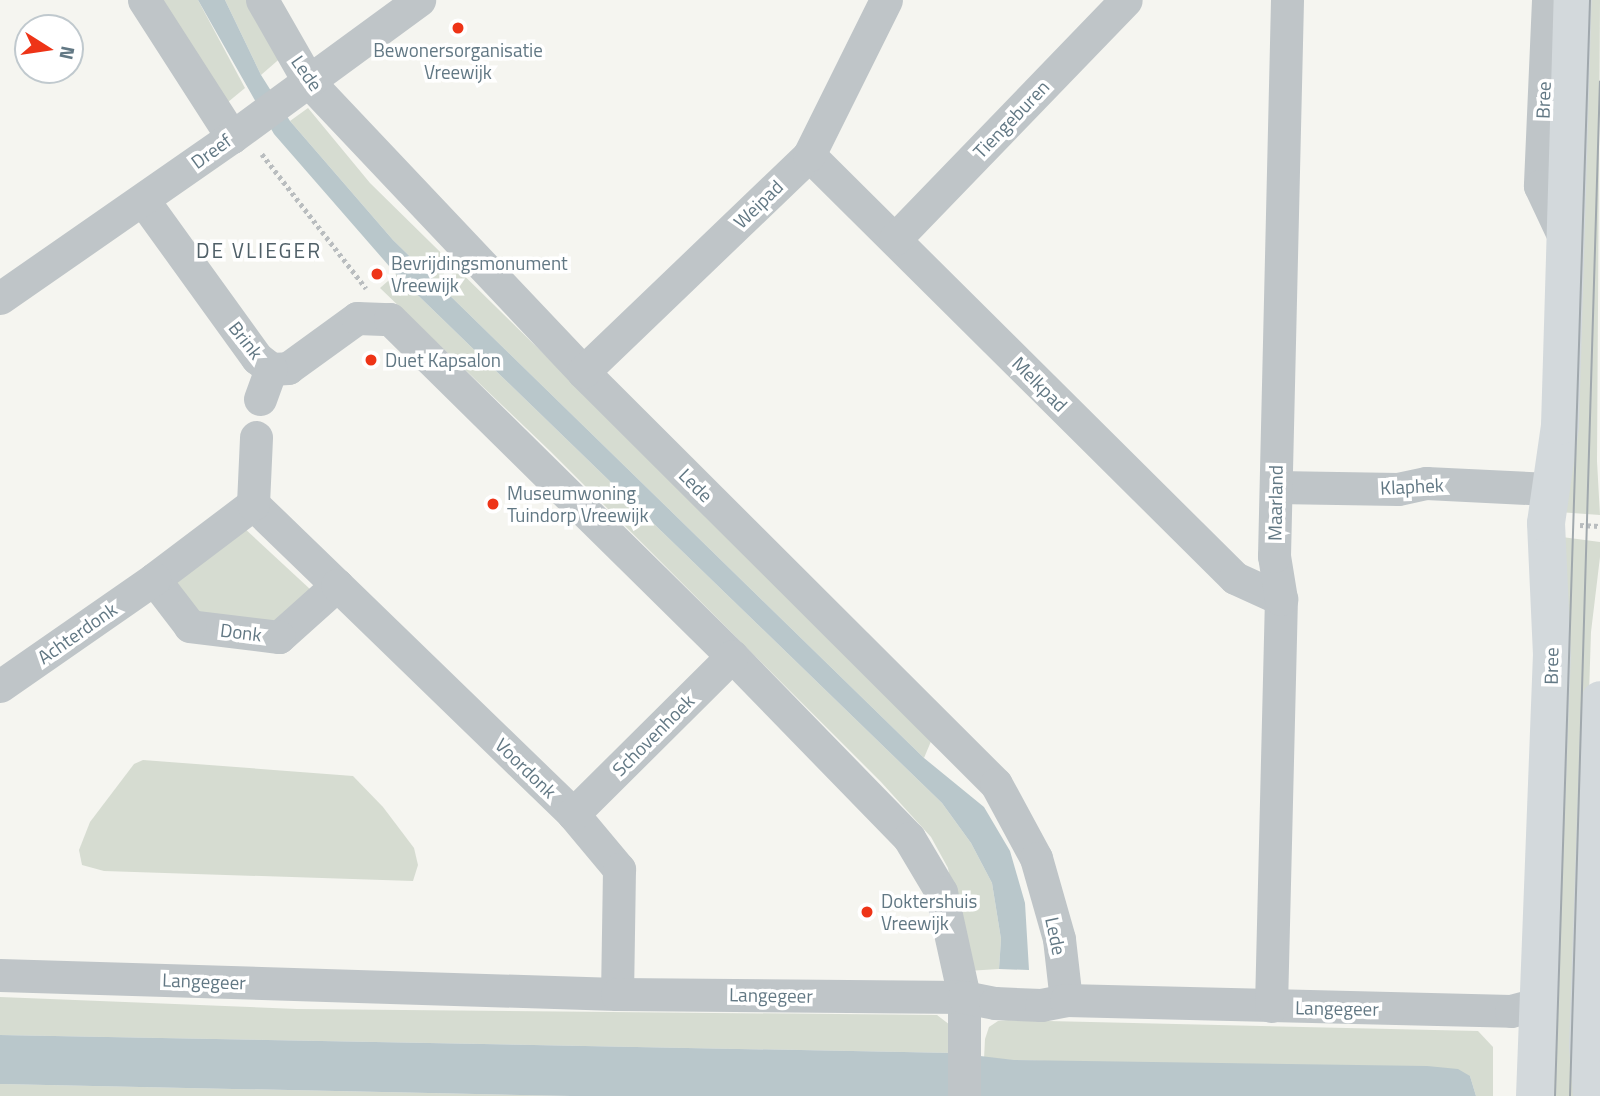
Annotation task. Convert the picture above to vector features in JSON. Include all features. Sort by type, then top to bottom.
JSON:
[{"type":"main road","name":"Bree","points":[[1535,1096],[1552,655],[1546,562],[1549,489],[1560,426],[1573,0]]},
{"type":"main road","points":[[1592,1096],[1588,1046],[1600,700]]},
{"type":"street","points":[[144,0],[241,130]]},
{"type":"street","name":"Lede","points":[[262,0],[299,89],[996,784],[1036,858],[1059,939],[1066,1000]]},
{"type":"street","name":"Dreef","points":[[0,298],[143,200],[419,0]]},
{"type":"street","name":"Weipad","points":[[583,372],[809,155],[886,0]]},
{"type":"street","name":"Tiengeburen","points":[[895,239],[1126,0]]},
{"type":"street","name":"Maarland","points":[[1271,1006],[1281,599],[1274,556],[1287,0]]},
{"type":"street","name":"Bree","points":[[1548,0],[1540,186],[1564,237]]},
{"type":"street","name":"Melkpad","points":[[809,155],[1235,578],[1281,599]]},
{"type":"street","name":"Brink","points":[[143,200],[257,358],[266,384],[358,318],[390,319]]},
{"type":"street","points":[[390,319],[732,656],[909,838],[940,892],[964,997],[964,1096]]},
{"type":"street","points":[[256,438],[253,504],[337,585]]},
{"type":"street","name":"Klaphek","points":[[1276,487],[1398,489],[1426,483],[1549,489]]},
{"type":"street","points":[[154,579],[253,504]]},
{"type":"street","name":"Donk","points":[[154,579],[190,626],[279,637],[337,585]]},
{"type":"street","name":"Achterdonk","points":[[0,686],[154,579]]},
{"type":"street","name":"Voordonk","points":[[337,585],[573,814],[619,869],[617,994]]},
{"type":"street","name":"Schovenhoek","points":[[573,814],[732,656]]},
{"type":"street","name":"Langegeer","points":[[0,975],[617,994],[964,997],[995,1003],[1041,1005],[1066,1000],[1511,1011],[1540,1003]]},
{"type":"path","points":[[241,130],[390,319]]},
{"type":"shaded area","points":[[163,0],[198,0],[245,88],[222,107]]},
{"type":"shaded area","points":[[198,0],[225,0],[261,75],[290,121],[393,240],[924,758],[984,807],[1010,851],[1025,903],[1029,970],[999,969],[1001,939],[992,883],[971,843],[942,803],[396,274],[274,134]]},
{"type":"shaded area","points":[[225,0],[252,0],[284,55],[261,75]]},
{"type":"shaded area","points":[[1582,0],[1600,0],[1597,461],[1600,515],[1558,512]]},
{"type":"shaded area","points":[[308,108],[370,183],[902,706],[932,739],[924,758],[393,240],[290,121]]},
{"type":"shaded area","points":[[396,274],[942,803],[971,843],[992,883],[1001,939],[999,969],[967,971],[948,868],[931,837],[881,782],[550,451],[380,288]]},
{"type":"shaded area","points":[[243,527],[311,590],[269,628],[202,618],[173,581]]},
{"type":"shaded area","points":[[1562,537],[1600,542],[1600,557],[1591,632],[1576,1096],[1546,1096]]},
{"type":"shaded area","points":[[143,760],[353,776],[383,807],[414,848],[418,865],[413,881],[104,871],[82,865],[79,850],[90,822],[134,764]]},
{"type":"shaded area","points":[[0,997],[297,1009],[937,1015],[950,1025],[955,1053],[0,1035]]},
{"type":"shaded area","points":[[998,1021],[1478,1031],[1493,1047],[1493,1096],[1476,1096],[1470,1076],[984,1059],[989,1027]]},
{"type":"shaded area","points":[[0,1035],[955,1053],[1014,1060],[1427,1066],[1458,1069],[1470,1076],[1476,1096],[571,1096],[0,1084]]},
{"type":"shaded area","points":[[0,1084],[571,1096],[0,1096]]},
{"type":"tram line","points":[[1555,1096],[1590,0]]},
{"type":"tram line","points":[[1570,1096],[1600,81]]},
{"type":"place","name":"Bewonersorganisatie Vreewijk","points":[[458,28]]},
{"type":"place","name":"Bevrijdingsmonument Vreewijk","points":[[377,274]]},
{"type":"place","name":"Duet Kapsalon","points":[[371,360]]},
{"type":"place","name":"Museumwoning Tuindorp Vreewijk","points":[[493,504]]},
{"type":"place","name":"Doktershuis Vreewijk","points":[[867,912]]},
{"type":"district","name":"DE VLIEGER","points":[[259,250]]}]
